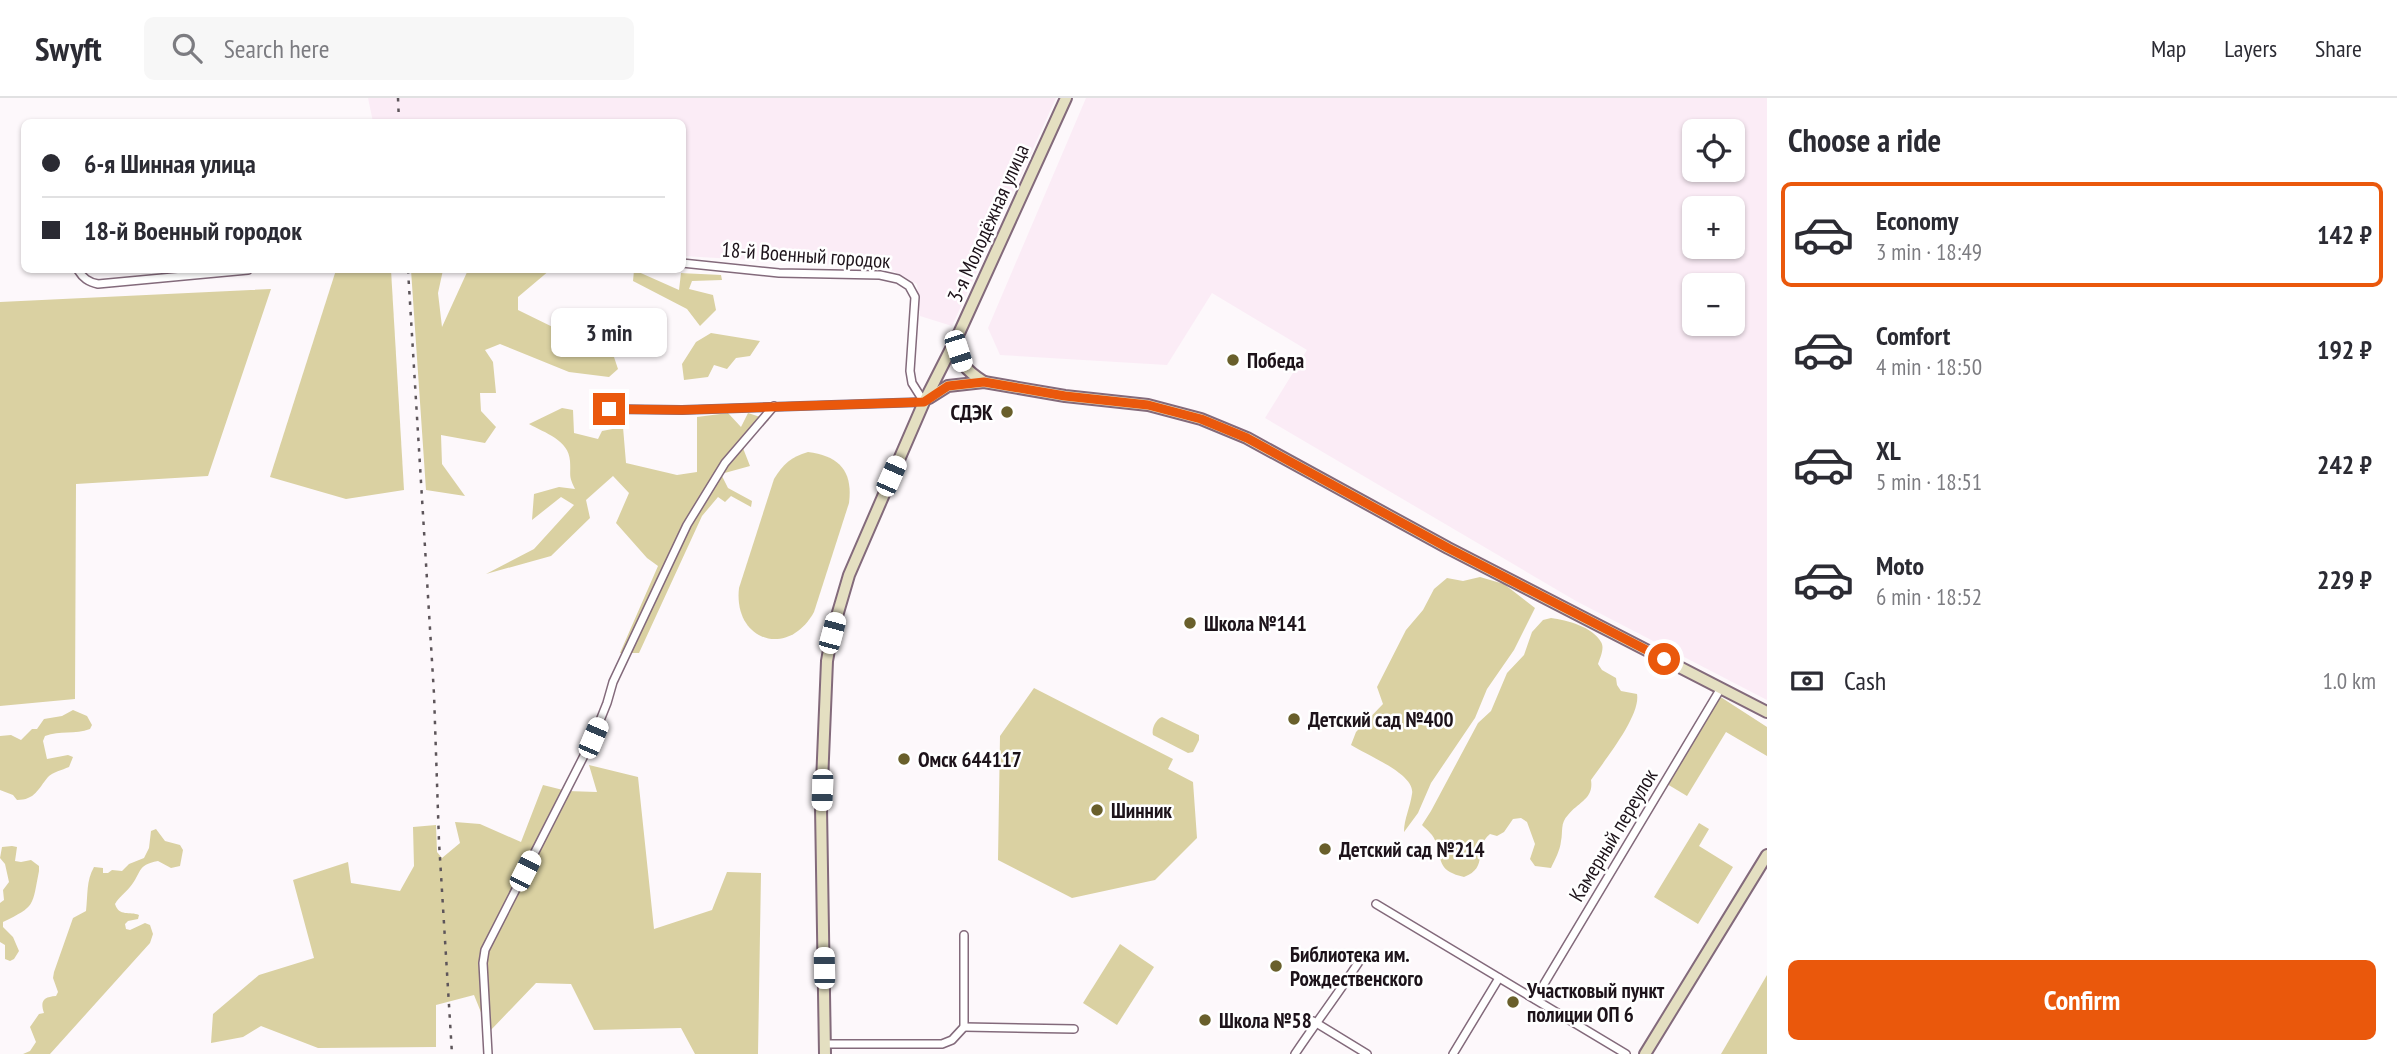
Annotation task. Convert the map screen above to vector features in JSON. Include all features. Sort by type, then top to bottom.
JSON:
[{"type":"main road","name":"3-я Молодёжная улица","points":[[825,1049],[821,807],[827,661],[832,633],[849,575],[924,402],[960,331],[1066,98]]},
{"type":"main road","points":[[960,331],[958,351],[962,365],[984,382]]},
{"type":"main road","points":[[924,402],[948,386],[984,382],[1065,396],[1148,405],[1192,416],[1247,438],[1448,548],[1767,712]]},
{"type":"main road","points":[[1645,1054],[1767,855]]},
{"type":"street","name":"18-й Военный городок","points":[[686,262],[779,272],[880,275],[898,279],[909,286],[915,297],[910,371],[912,383],[924,402]]},
{"type":"street","points":[[80,273],[82,277],[98,284],[216,273]]},
{"type":"street","points":[[609,409],[924,402]]},
{"type":"street","points":[[488,1054],[483,964],[485,950],[593,738],[613,682],[687,525],[725,463],[774,406]]},
{"type":"street","name":"Камерный переулок","points":[[1535,999],[1721,688]]},
{"type":"street","points":[[1376,904],[1626,1054]]},
{"type":"street","points":[[825,1049],[942,1044],[952,1040],[964,1027],[964,935]]},
{"type":"street","points":[[1295,1054],[1314,1022],[1337,996],[1362,957]]},
{"type":"street","points":[[1453,1054],[1499,978]]},
{"type":"street","points":[[1314,1022],[1367,1054]]},
{"type":"street","points":[[964,1027],[1074,1029]]},
{"type":"shaded area","points":[[368,98],[1056,98],[952,326],[920,316],[917,284],[893,271],[874,267],[686,256],[686,119],[372,119]]},
{"type":"shaded area","points":[[1086,98],[1767,98],[1767,700],[1576,601],[1265,418],[1307,350],[1212,293],[1167,365],[1000,355],[988,328]]},
{"type":"shaded area","points":[[335,273],[391,273],[404,490],[346,499],[270,477]]},
{"type":"shaded area","points":[[411,273],[442,273],[438,293],[442,327],[467,273],[546,273],[518,297],[518,310],[614,357],[618,369],[609,377],[569,372],[500,344],[485,350],[493,362],[496,393],[480,393],[481,411],[496,427],[485,443],[441,435],[442,464],[465,496],[426,490]]},
{"type":"shaded area","points":[[634,273],[641,273],[679,290],[681,273],[721,275],[722,280],[692,281],[689,289],[713,295],[716,310],[700,326],[687,309],[633,281]]},
{"type":"shaded area","points":[[271,289],[208,476],[76,484],[75,699],[0,706],[0,302]]},
{"type":"shaded area","points":[[711,333],[760,341],[750,356],[736,358],[727,369],[714,365],[708,377],[684,380],[682,364],[696,342]]},
{"type":"shaded area","points":[[562,408],[573,410],[574,433],[598,439],[602,431],[623,427],[626,463],[677,475],[697,472],[697,417],[728,413],[741,427],[748,413],[769,420],[741,443],[750,466],[721,474],[728,488],[752,501],[751,507],[731,496],[725,502],[718,497],[702,516],[639,653],[620,653],[658,566],[647,558],[616,523],[629,493],[613,476],[586,500],[590,518],[551,556],[486,574],[534,549],[574,505],[561,497],[532,520],[534,494],[559,487],[575,489],[569,454],[561,442],[529,424]]},
{"type":"shaded area","points":[[808,452],[828,457],[842,467],[849,483],[849,503],[814,612],[803,627],[790,636],[764,638],[753,631],[745,621],[739,606],[739,588],[774,479],[788,462]]},
{"type":"shaded area","points":[[1480,577],[1504,584],[1535,608],[1514,650],[1487,689],[1475,718],[1431,783],[1418,813],[1404,832],[1411,787],[1398,772],[1351,745],[1356,732],[1383,704],[1377,687],[1406,630],[1423,610],[1434,589],[1447,578],[1463,581]]},
{"type":"shaded area","points":[[1551,618],[1579,625],[1597,637],[1602,647],[1598,664],[1602,670],[1616,678],[1621,691],[1637,694],[1633,714],[1628,726],[1591,780],[1588,796],[1565,818],[1560,848],[1551,868],[1535,866],[1530,859],[1535,844],[1527,822],[1521,818],[1513,819],[1504,832],[1497,836],[1490,834],[1482,846],[1479,863],[1472,873],[1464,877],[1456,875],[1443,865],[1434,838],[1422,825],[1478,723],[1491,711],[1507,673],[1524,655],[1532,632],[1543,620]]},
{"type":"shaded area","name":"Шинник","points":[[1034,688],[1173,759],[1168,769],[1193,782],[1197,838],[1155,880],[1072,898],[998,860],[1000,736]]},
{"type":"shaded area","points":[[1719,696],[1767,727],[1767,756],[1726,732],[1687,796],[1667,784]]},
{"type":"shaded area","points":[[73,710],[87,716],[92,725],[90,729],[51,734],[45,736],[43,741],[47,759],[68,755],[73,757],[69,767],[50,775],[36,793],[23,800],[17,800],[13,795],[0,790],[0,736],[11,735],[21,740],[32,729],[37,729],[44,719],[62,716]]},
{"type":"shaded area","points":[[1162,717],[1199,735],[1193,752],[1188,753],[1153,735],[1154,724]]},
{"type":"shaded area","points":[[589,765],[638,777],[654,929],[712,910],[727,872],[761,873],[758,1054],[695,1054],[681,1028],[594,1030],[571,984],[536,983],[489,1032],[474,995],[436,1005],[436,1047],[318,1048],[261,1026],[243,1037],[211,1043],[213,1014],[259,975],[314,958],[293,880],[348,862],[351,883],[400,891],[414,866],[413,827],[436,825],[437,852],[442,858],[460,843],[455,822],[480,824],[521,842],[543,785],[567,791],[597,792]]},
{"type":"shaded area","points":[[1699,823],[1709,829],[1699,846],[1733,867],[1698,924],[1654,897]]},
{"type":"shaded area","points":[[156,829],[165,841],[180,845],[183,850],[180,866],[171,868],[158,861],[146,865],[115,904],[119,911],[139,915],[138,919],[125,924],[126,929],[130,930],[145,923],[150,925],[153,934],[150,943],[50,1054],[23,1054],[30,1051],[36,1042],[30,1027],[39,1014],[44,1013],[44,1000],[56,996],[58,992],[53,978],[54,972],[73,918],[86,911],[91,872],[94,867],[103,868],[103,873],[122,871],[129,864],[144,858],[149,848],[151,831]]},
{"type":"shaded area","points":[[2,847],[17,847],[15,861],[31,860],[39,866],[39,871],[31,904],[3,922],[3,927],[13,937],[19,951],[10,961],[5,959],[5,945],[0,942],[0,903],[4,900],[3,890],[9,882],[5,864],[0,858]]},
{"type":"shaded area","points":[[1120,944],[1154,967],[1117,1025],[1083,1003]]},
{"type":"shaded area","points":[[1767,975],[1767,1054],[1721,1054]]},
{"type":"railway","points":[[398,98],[399,119]]},
{"type":"railway","points":[[408,273],[434,694],[439,842],[452,1054]]},
{"type":"place","name":"Победа","points":[[1233,360]]},
{"type":"place","name":"СДЭК","points":[[1007,412]]},
{"type":"place","name":"Школа №141","points":[[1190,623]]},
{"type":"place","name":"Детский сад №400","points":[[1294,719]]},
{"type":"place","name":"Омск 644117","points":[[904,759]]},
{"type":"place","name":"Шинник","points":[[1097,810]]},
{"type":"place","name":"Детский сад №214","points":[[1325,849]]},
{"type":"place","name":"Библиотека им. Рождественского","points":[[1276,966]]},
{"type":"place","name":"Участковый пункт полиции ОП 6","points":[[1513,1002]]},
{"type":"place","name":"Школа №58","points":[[1205,1020]]},
{"type":"route","points":[[609,409],[682,410],[924,402],[948,386],[984,382],[1065,396],[1148,405],[1201,419],[1247,438],[1448,548],[1664,659]]}]
